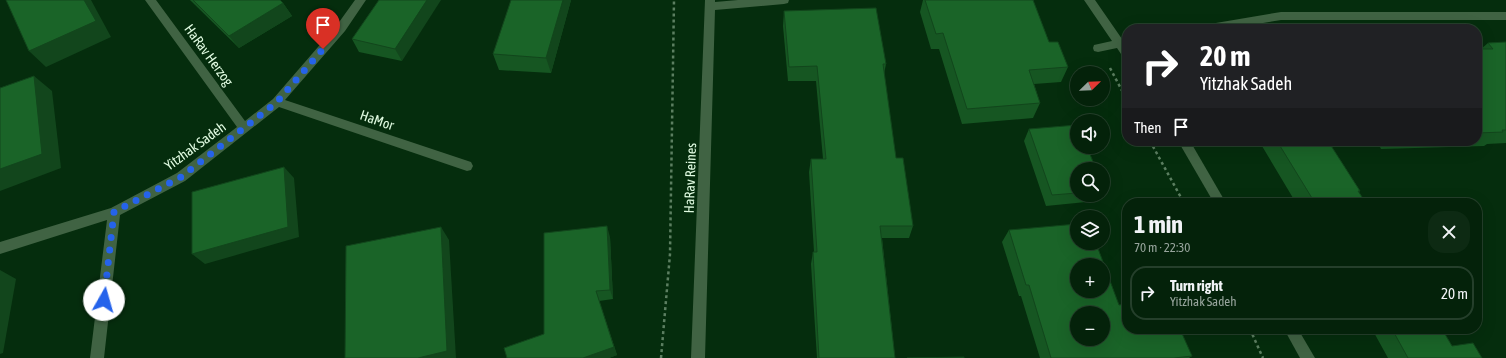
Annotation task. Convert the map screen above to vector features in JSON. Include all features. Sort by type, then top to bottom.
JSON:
[{"type":"street","name":"HaRav Herzog","points":[[150,0],[244,128]]},
{"type":"street","name":"Yitzhak Sadeh","points":[[0,248],[114,212],[181,177],[277,102],[341,28],[361,0]]},
{"type":"street","points":[[711,3],[784,0]]},
{"type":"street","points":[[1088,0],[1122,42]]},
{"type":"street","name":"HaRav Reines","points":[[698,358],[711,3]]},
{"type":"street","points":[[1234,24],[1281,16],[1506,16]]},
{"type":"street","points":[[1098,48],[1122,43]]},
{"type":"street","name":"HaMor","points":[[277,102],[467,166]]},
{"type":"street","points":[[1187,146],[1217,198]]},
{"type":"street","points":[[97,358],[114,212]]},
{"type":"street","points":[[1294,334],[1308,358]]},
{"type":"path","points":[[661,358],[670,254],[674,0]]},
{"type":"path","points":[[1153,146],[1181,198]]},
{"type":"path","points":[[1252,334],[1264,358]]},
{"type":"building","points":[[6,0],[84,0],[96,21],[29,51]]},
{"type":"building","points":[[193,0],[280,0],[283,3],[229,36]]},
{"type":"building","points":[[379,0],[427,0],[395,49],[352,39]]},
{"type":"building","points":[[511,0],[563,0],[546,58],[493,54]]},
{"type":"building","points":[[925,0],[1033,0],[1049,42],[1058,42],[1068,67],[1029,70],[1040,103],[967,109],[943,33],[936,34]]},
{"type":"building","points":[[876,8],[886,64],[883,64],[896,158],[903,158],[913,226],[880,226],[895,358],[819,358],[813,252],[817,252],[811,159],[826,159],[817,66],[789,67],[784,11]]},
{"type":"building","points":[[1506,42],[1506,130],[1502,130],[1503,132],[1482,133],[1482,49],[1493,49],[1488,43]]},
{"type":"building","points":[[34,76],[42,154],[0,169],[0,88]]},
{"type":"building","points":[[1070,126],[1070,154],[1090,154],[1093,162],[1070,162],[1070,194],[1052,195],[1029,129]]},
{"type":"building","points":[[1280,146],[1331,146],[1360,191],[1358,191],[1363,198],[1312,198]]},
{"type":"building","points":[[284,167],[288,227],[192,254],[192,192]]},
{"type":"building","points":[[1070,225],[1070,250],[1099,250],[1102,258],[1070,258],[1070,298],[1110,298],[1110,281],[1119,305],[1122,305],[1122,334],[1182,334],[1192,356],[1174,358],[1051,358],[1029,285],[1026,285],[1009,230]]},
{"type":"building","points":[[607,226],[610,290],[596,291],[614,347],[583,358],[507,358],[504,348],[544,334],[544,233]]},
{"type":"building","points":[[441,227],[447,351],[418,358],[345,358],[346,246]]},
{"type":"building","points":[[1395,334],[1445,334],[1452,346],[1473,343],[1482,358],[1408,358]]},
{"type":"building","points":[[964,357],[964,358],[907,358]]},
{"type":"route","points":[[104,300],[114,212],[181,177],[244,128],[277,102],[323,49]]}]
